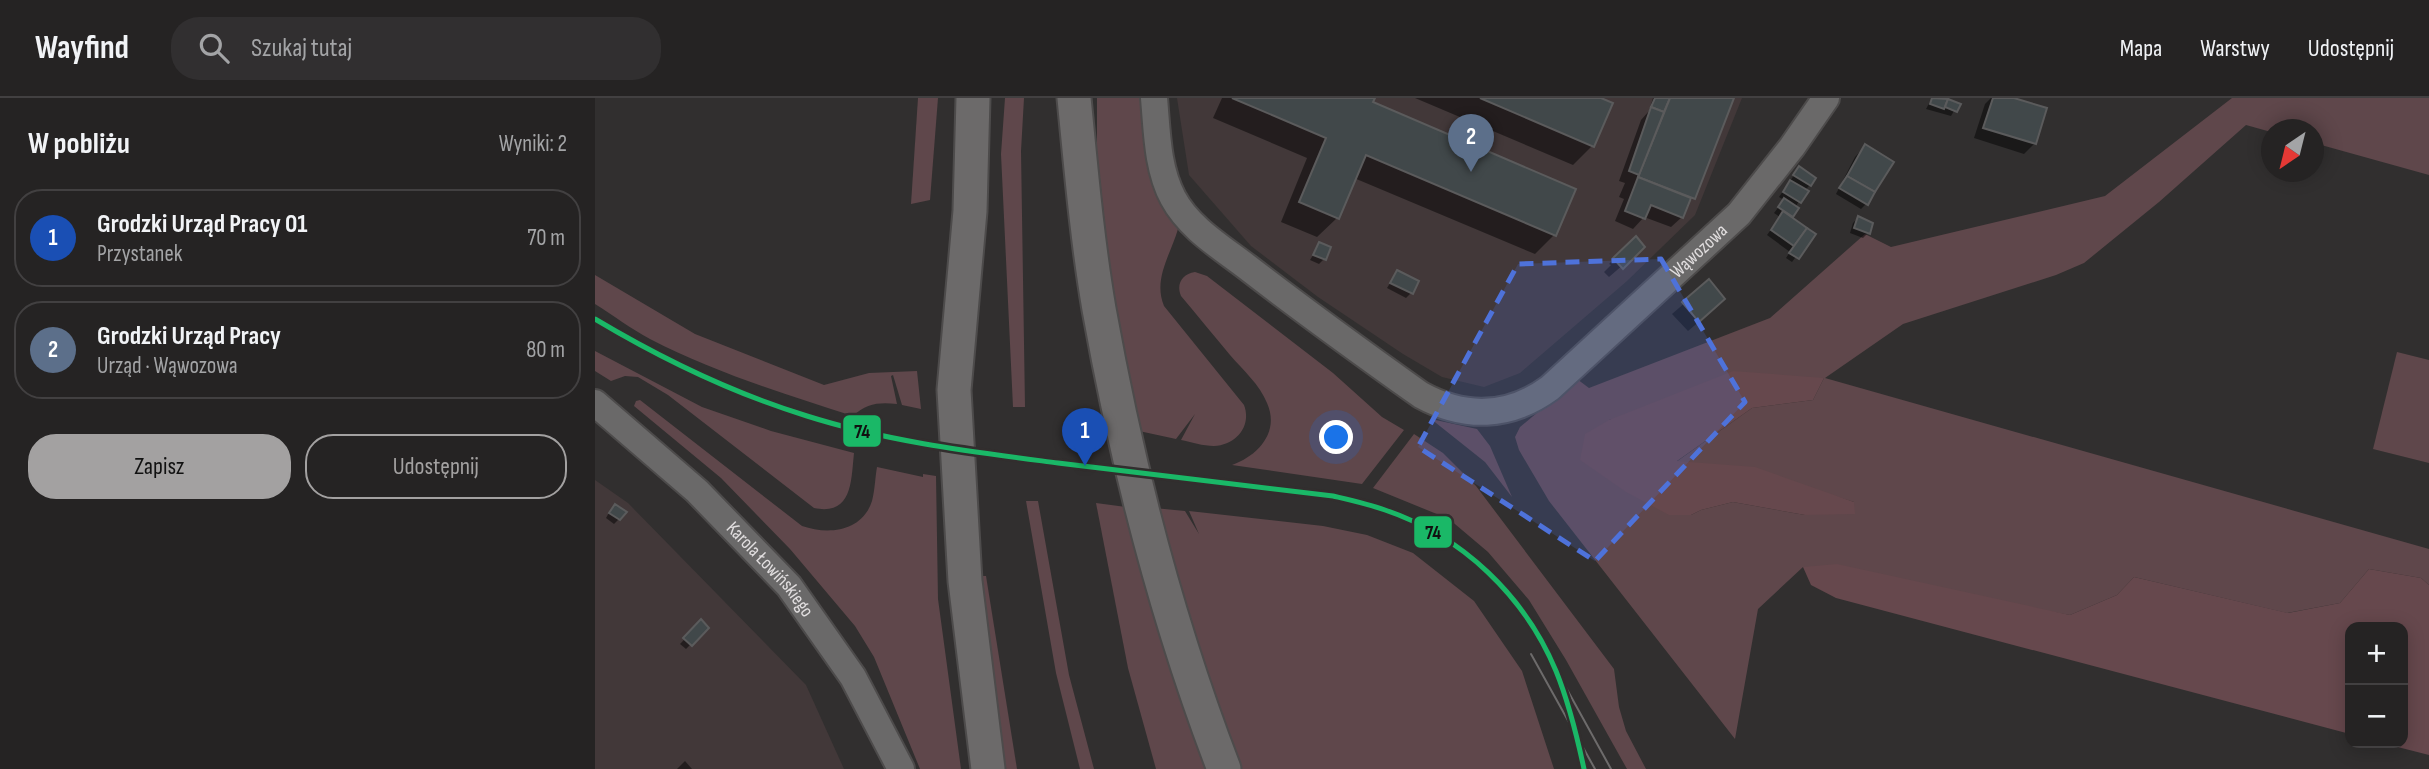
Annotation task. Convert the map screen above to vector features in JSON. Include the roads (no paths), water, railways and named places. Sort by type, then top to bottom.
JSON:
[{"type":"main road","points":[[973,98],[969,211],[954,390],[965,581],[988,769]]},
{"type":"main road","points":[[1074,98],[1098,306],[1118,407],[1150,542],[1190,675],[1224,769]]},
{"type":"street","name":"Wąwozowa","points":[[1154,98],[1163,169],[1172,196],[1194,226],[1321,325],[1421,395],[1452,408],[1478,411],[1508,410],[1529,402],[1550,388],[1739,214],[1826,98]]},
{"type":"street","name":"Karola Łowińskiego","points":[[595,403],[697,491],[789,586],[852,677],[901,769]]},
{"type":"tram line","points":[[1543,646],[1611,769]]},
{"type":"tram line","points":[[1531,654],[1595,769]]},
{"type":"place","name":"Grodzki Urząd Pracy","points":[[1471,172]]},
{"type":"place","name":"Grodzki Urząd Pracy 01","points":[[1085,466]]}]
